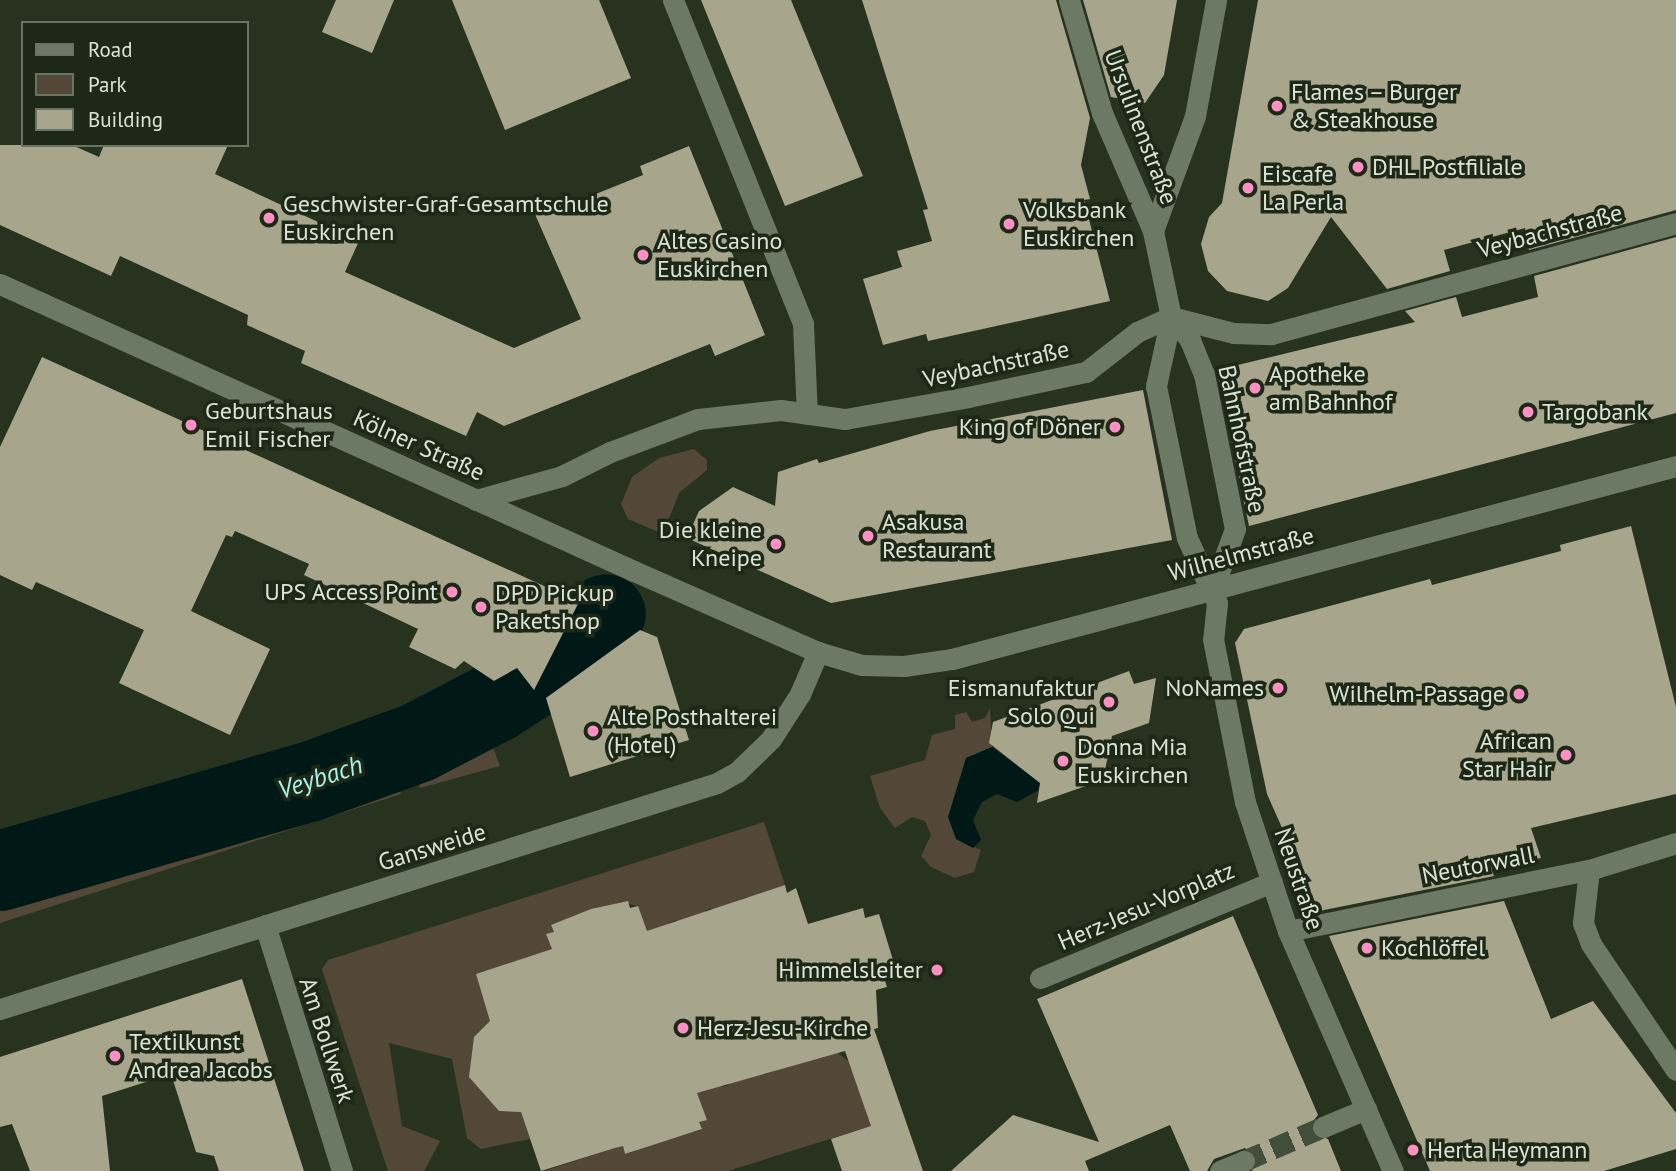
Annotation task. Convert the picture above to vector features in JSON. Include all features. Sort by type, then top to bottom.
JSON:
[{"type":"street","points":[[673,0],[803,324],[807,414]]},
{"type":"street","name":"Ursulinenstraße","points":[[1069,0],[1098,98],[1153,231]]},
{"type":"street","points":[[1153,231],[1195,116],[1216,0]]},
{"type":"street","name":"Veybachstraße","points":[[476,500],[562,476],[610,452],[698,419],[781,410],[845,419],[872,415],[1086,372],[1137,332],[1171,317],[1234,333],[1260,334],[1676,223]]},
{"type":"street","name":"Bahnhofstraße","points":[[1153,231],[1171,317],[1156,386],[1187,538],[1213,588]]},
{"type":"street","name":"Kölner Straße","points":[[0,284],[818,652]]},
{"type":"street","name":"Bahnhofstraße","points":[[1171,317],[1190,340],[1204,374],[1235,529],[1213,588]]},
{"type":"street","name":"Wilhelmstraße","points":[[818,652],[862,665],[904,666],[952,659],[1676,466]]},
{"type":"street","name":"Neustraße","points":[[1213,588],[1213,639],[1245,802],[1288,931],[1393,1171]]},
{"type":"street","name":"Gansweide","points":[[0,1009],[717,783],[737,772],[771,739],[800,694],[818,652]]},
{"type":"street","name":"Neutorwall","points":[[1288,931],[1588,870],[1676,843]]},
{"type":"street","points":[[1588,870],[1583,923],[1591,944],[1676,1070]]},
{"type":"street","name":"Herz-Jesu-Vorplatz","points":[[1040,978],[1272,882]]},
{"type":"street","name":"Am Bollwerk","points":[[265,925],[342,1171]]},
{"type":"street","points":[[1323,1127],[1366,1110]]},
{"type":"street","points":[[1220,1171],[1244,1161]]},
{"type":"green space","points":[[694,449],[707,460],[707,470],[679,493],[663,534],[628,519],[621,504],[632,477],[659,458]]},
{"type":"green space","points":[[990,708],[992,747],[966,758],[956,839],[981,850],[974,872],[955,878],[931,867],[921,856],[931,835],[925,821],[912,817],[895,828],[880,808],[870,776],[925,760],[932,735],[955,729],[955,715],[966,712],[972,722],[985,718]]},
{"type":"green space","points":[[486,729],[500,766],[420,788],[412,763]]},
{"type":"green space","points":[[382,736],[401,794],[0,923],[0,837],[153,793]]},
{"type":"green space","points":[[764,822],[785,885],[777,888],[779,895],[750,904],[747,897],[741,899],[743,907],[715,916],[711,908],[705,911],[707,918],[679,928],[676,920],[669,923],[671,930],[641,940],[638,906],[620,902],[562,930],[560,922],[551,925],[554,932],[547,935],[549,943],[556,940],[559,947],[476,974],[491,1020],[480,1054],[472,1053],[471,1061],[480,1062],[481,1091],[486,1096],[493,1091],[521,1112],[530,1139],[481,1149],[467,1138],[452,1059],[389,1043],[402,1126],[440,1141],[424,1171],[388,1171],[322,969],[328,960]]},
{"type":"green space","points":[[876,1044],[894,1088],[863,1101],[871,1126],[728,1171],[544,1171],[623,1146],[625,1154],[633,1152],[691,1125],[693,1132],[701,1130],[699,1122],[707,1119],[689,1090],[720,1079],[723,1087],[729,1085],[727,1077],[765,1074],[835,1051],[852,1064]]},
{"type":"water","points":[[992,747],[1040,783],[1039,790],[1017,802],[997,794],[982,802],[973,820],[981,840],[973,848],[956,839],[948,817],[966,758]]},
{"type":"building","points":[[336,0],[394,0],[372,53],[322,32]]},
{"type":"building","points":[[452,0],[599,0],[631,78],[505,130]]},
{"type":"building","points":[[701,0],[791,0],[863,176],[785,206]]},
{"type":"building","points":[[862,0],[1056,0],[1090,118],[1081,165],[1090,199],[1084,200],[1110,301],[928,341],[926,334],[883,345],[863,279],[902,267],[897,251],[932,241],[923,210],[928,209]]},
{"type":"building","points":[[1083,0],[1177,0],[1164,75],[1145,103],[1111,97]]},
{"type":"building","points":[[1258,0],[1676,0],[1676,210],[1529,250],[1525,228],[1444,250],[1450,271],[1387,289],[1331,217],[1288,288],[1268,301],[1227,291],[1208,271],[1201,244],[1209,217],[1222,203]]},
{"type":"building","points":[[0,145],[76,147],[99,157],[103,147],[227,147],[215,174],[359,241],[345,272],[514,348],[581,319],[534,212],[569,198],[571,204],[643,175],[640,166],[689,146],[765,335],[715,356],[710,344],[504,426],[477,412],[466,436],[301,363],[305,351],[247,325],[248,315],[120,256],[111,276],[0,225]]},
{"type":"building","points":[[1676,237],[1676,413],[1249,526],[1217,370],[1415,322],[1405,311],[1456,297],[1462,317],[1538,297],[1534,276]]},
{"type":"building","points":[[42,357],[579,602],[534,690],[517,668],[494,681],[464,661],[455,669],[409,647],[418,629],[304,575],[309,564],[235,531],[232,537],[226,535],[191,611],[270,649],[230,735],[119,683],[144,630],[36,582],[32,590],[0,575],[0,447]]},
{"type":"building","points":[[1143,390],[1172,540],[831,603],[687,538],[699,511],[733,487],[775,506],[778,472],[817,459],[819,463],[930,431]]},
{"type":"building","points":[[1631,526],[1676,707],[1676,794],[1531,828],[1541,858],[1491,869],[1494,876],[1319,911],[1267,794],[1235,643],[1244,629],[1430,579],[1432,585],[1561,551],[1560,545]]},
{"type":"building","points":[[640,630],[657,637],[689,740],[570,777],[546,698]]},
{"type":"building","points":[[1129,671],[1134,684],[1156,678],[1149,723],[1112,736],[1103,780],[1037,803],[1040,783],[989,743],[993,722]]},
{"type":"building","name":"Herz-Jesu-Kirche","points":[[785,885],[787,893],[796,888],[808,924],[863,908],[865,918],[879,914],[896,970],[883,974],[887,987],[876,990],[878,1028],[874,1029],[923,1171],[842,1171],[831,1139],[871,1126],[845,1051],[697,1093],[707,1120],[699,1122],[702,1129],[625,1154],[623,1146],[541,1171],[521,1112],[499,1111],[469,1077],[474,1037],[490,1021],[476,974],[552,949],[546,934],[554,932],[551,925],[591,909],[628,901],[630,908],[638,906],[647,931]]},
{"type":"building","points":[[1504,901],[1551,1019],[1593,1001],[1676,1113],[1676,1149],[1604,1171],[1430,1171],[1329,936]]},
{"type":"building","points":[[1233,916],[1318,1115],[1310,1125],[1311,1133],[1328,1139],[1341,1171],[1252,1171],[1256,1157],[1245,1148],[1214,1159],[1207,1171],[1190,1171],[1170,1125],[1085,1161],[1089,1171],[951,1171],[1013,1115],[1099,1142],[1037,999]]},
{"type":"building","points":[[242,979],[304,1171],[219,1171],[214,1156],[196,1152],[171,1074],[102,1096],[110,1171],[30,1171],[12,1124],[0,1127],[0,1057]]},
{"type":"waterway","name":"Veybach","points":[[0,871],[309,782],[417,743],[496,702],[575,651],[606,614]]},
{"type":"tunnel","points":[[1244,1161],[1323,1127]]},
{"type":"place","name":"Flames – Burger & Steakhouse","points":[[1277,106]]},
{"type":"place","name":"DHL Postfiliale","points":[[1358,167]]},
{"type":"place","name":"Eiscafe La Perla","points":[[1248,188]]},
{"type":"place","name":"Geschwister-Graf-Gesamtschule Euskirchen","points":[[269,218]]},
{"type":"place","name":"Volksbank Euskirchen","points":[[1009,224]]},
{"type":"place","name":"Altes Casino Euskirchen","points":[[643,255]]},
{"type":"place","name":"Apotheke am Bahnhof","points":[[1255,388]]},
{"type":"place","name":"Targobank","points":[[1528,412]]},
{"type":"place","name":"Geburtshaus Emil Fischer","points":[[191,425]]},
{"type":"place","name":"King of Döner","points":[[1115,427]]},
{"type":"place","name":"Asakusa Restaurant","points":[[868,536]]},
{"type":"place","name":"Die kleine Kneipe","points":[[776,544]]},
{"type":"place","name":"UPS Access Point","points":[[452,592]]},
{"type":"place","name":"DPD Pickup Paketshop","points":[[481,607]]},
{"type":"place","name":"NoNames","points":[[1278,688]]},
{"type":"place","name":"Wilhelm-Passage","points":[[1519,694]]},
{"type":"place","name":"Eismanufaktur Solo Qui","points":[[1109,702]]},
{"type":"place","name":"Alte Posthalterei (Hotel)","points":[[593,731]]},
{"type":"place","name":"African Star Hair","points":[[1566,755]]},
{"type":"place","name":"Donna Mia Euskirchen","points":[[1063,761]]},
{"type":"place","name":"Kochlöffel","points":[[1367,948]]},
{"type":"place","name":"Himmelsleiter","points":[[937,970]]},
{"type":"place","name":"Herz-Jesu-Kirche","points":[[683,1028]]},
{"type":"place","name":"Textilkunst Andrea Jacobs","points":[[115,1056]]},
{"type":"place","name":"Herta Heymann","points":[[1413,1150]]}]
